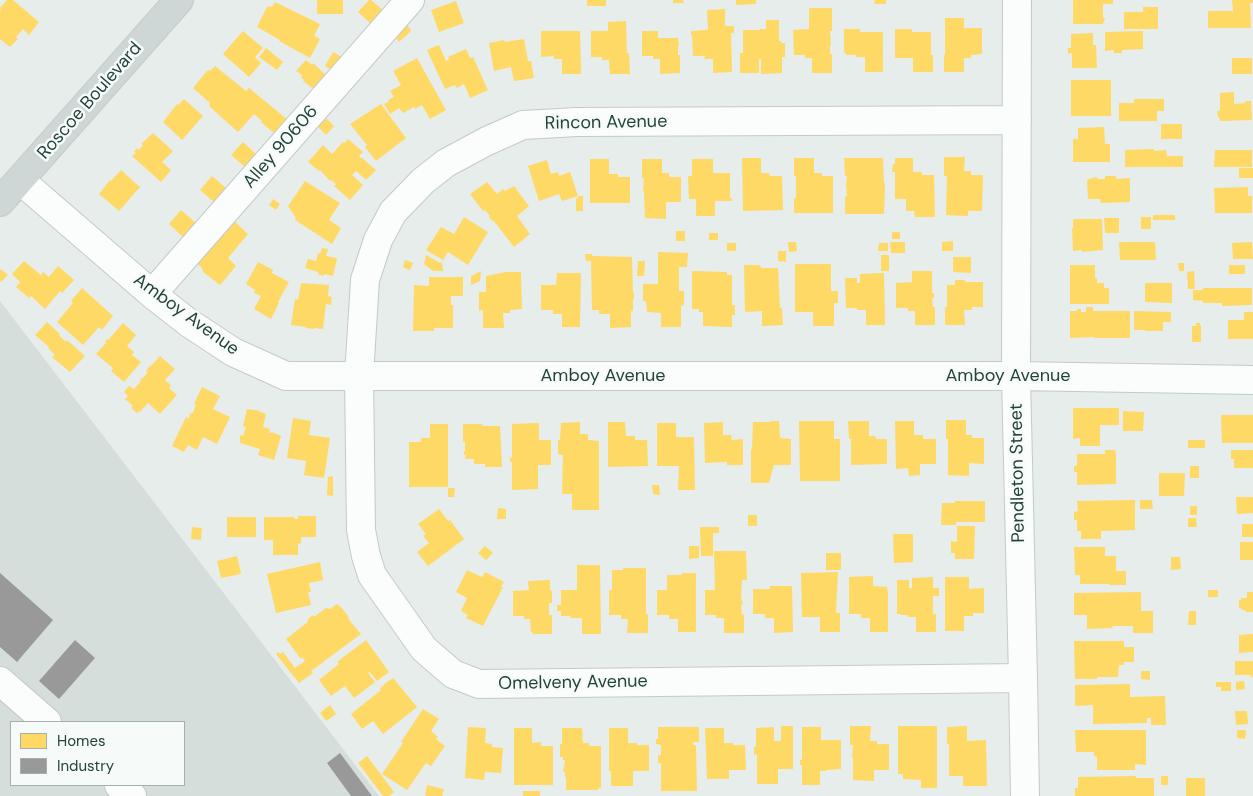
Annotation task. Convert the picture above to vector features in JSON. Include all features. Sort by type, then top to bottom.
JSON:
[{"type":"main road","name":"Roscoe Boulevard","points":[[0,202],[179,0]]},
{"type":"street","name":"Alley 90606","points":[[152,294],[410,0]]},
{"type":"street","name":"Pendleton Street","points":[[1017,0],[1016,376],[1025,796]]},
{"type":"street","name":"Rincon Avenue","points":[[359,376],[366,280],[378,240],[393,212],[423,181],[446,163],[486,141],[523,125],[587,122],[1017,120]]},
{"type":"street","name":"Amboy Avenue","points":[[20,180],[152,294],[189,322],[233,352],[286,376],[1016,376],[1253,380]]},
{"type":"street","name":"Omelveny Avenue","points":[[359,376],[361,530],[366,556],[372,575],[424,649],[453,674],[479,684],[1023,678]]},
{"type":"street","points":[[0,681],[46,721]]},
{"type":"street","points":[[120,786],[132,796]]},
{"type":"shaded area","points":[[0,301],[379,796],[0,796]]},
{"type":"building: Homes","points":[[7,0],[13,0],[39,22],[29,35],[23,29],[16,37],[18,39],[10,47],[0,39],[0,8]]},
{"type":"building: Homes","points":[[317,0],[343,0],[343,14],[317,14]]},
{"type":"building: Homes","points":[[369,0],[384,11],[372,25],[358,12]]},
{"type":"building: Homes","points":[[587,0],[606,0],[606,6],[587,6]]},
{"type":"building: Homes","points":[[673,0],[683,0],[684,3],[673,3]]},
{"type":"building: Homes","points":[[736,0],[756,0],[756,4],[736,5]]},
{"type":"building: Homes","points":[[875,0],[886,0],[886,4],[874,4]]},
{"type":"building: Homes","points":[[1073,0],[1113,0],[1113,4],[1103,4],[1103,18],[1105,18],[1103,24],[1073,24]]},
{"type":"building: Homes","points":[[1232,0],[1253,0],[1253,3],[1250,3],[1251,28],[1208,28],[1208,11],[1233,11]]},
{"type":"building: Homes","points":[[456,1],[464,23],[439,32],[431,10]]},
{"type":"building: Homes","points":[[275,2],[320,24],[314,36],[320,39],[310,58],[257,27],[267,7],[272,7]]},
{"type":"building: Homes","points":[[1143,7],[1158,7],[1158,29],[1124,29],[1124,12],[1143,12]]},
{"type":"building: Homes","points":[[809,8],[832,8],[830,54],[832,54],[832,73],[812,73],[812,58],[805,58],[805,55],[794,55],[793,30],[809,29]]},
{"type":"building: Homes","points":[[725,9],[725,26],[734,26],[734,33],[731,33],[732,72],[713,73],[713,59],[704,59],[705,56],[693,56],[691,31],[708,30],[707,10]]},
{"type":"building: Homes","points":[[945,18],[964,18],[964,28],[982,28],[982,54],[971,55],[971,58],[964,58],[964,72],[944,72]]},
{"type":"building: Homes","points":[[766,20],[779,20],[779,41],[785,43],[785,57],[782,57],[782,73],[761,74],[761,59],[759,59],[759,73],[740,73],[740,53],[743,53],[743,30],[766,29]]},
{"type":"building: Homes","points":[[626,21],[630,74],[610,74],[609,60],[602,60],[602,57],[591,57],[591,31],[608,31],[608,22]]},
{"type":"building: Homes","points":[[406,22],[411,31],[399,42],[394,34]]},
{"type":"building: Homes","points":[[844,29],[860,29],[860,32],[883,32],[883,72],[865,72],[865,57],[856,57],[856,55],[846,55],[844,53]]},
{"type":"building: Homes","points":[[895,29],[912,29],[912,32],[931,32],[933,72],[913,72],[913,58],[895,58]]},
{"type":"building: Homes","points":[[243,31],[263,48],[255,57],[261,63],[249,77],[223,54]]},
{"type":"building: Homes","points":[[541,31],[580,31],[581,74],[562,74],[562,59],[554,59],[554,56],[541,57]]},
{"type":"building: Homes","points":[[642,31],[658,31],[658,38],[678,38],[680,73],[660,74],[660,59],[653,59],[653,56],[642,56]]},
{"type":"building: Homes","points":[[1143,31],[1143,49],[1122,50],[1122,53],[1114,53],[1114,50],[1105,51],[1105,32]]},
{"type":"building: Homes","points":[[1093,33],[1093,45],[1096,45],[1097,68],[1072,68],[1072,53],[1068,54],[1068,48],[1071,48],[1071,34]]},
{"type":"building: Homes","points":[[524,39],[528,61],[531,61],[534,78],[514,81],[511,67],[494,71],[489,43]]},
{"type":"building: Homes","points":[[439,45],[446,61],[449,60],[448,57],[466,49],[470,58],[473,57],[488,90],[470,98],[464,84],[457,88],[455,85],[445,89],[427,50]]},
{"type":"building: Homes","points":[[266,48],[283,62],[277,70],[259,57]]},
{"type":"building: Homes","points":[[333,52],[342,57],[334,71],[325,66]]},
{"type":"building: Homes","points":[[417,58],[446,110],[430,119],[422,105],[403,113],[399,108],[390,114],[384,104],[394,97],[390,91],[401,85],[393,71]]},
{"type":"building: Homes","points":[[1232,58],[1252,58],[1252,74],[1232,74]]},
{"type":"building: Homes","points":[[306,60],[312,65],[313,63],[327,76],[314,89],[303,81],[302,75],[296,71]]},
{"type":"building: Homes","points":[[215,66],[246,91],[249,88],[288,120],[275,134],[254,114],[238,132],[209,106],[210,103],[193,88],[207,71],[210,71]]},
{"type":"building: Homes","points":[[1071,80],[1111,80],[1111,116],[1071,116]]},
{"type":"building: Homes","points":[[1234,92],[1234,104],[1251,101],[1252,120],[1220,121],[1217,111],[1220,111],[1220,93]]},
{"type":"building: Homes","points":[[184,99],[203,116],[182,140],[163,122],[177,104]]},
{"type":"building: Homes","points":[[1134,99],[1164,99],[1164,111],[1157,111],[1157,121],[1119,121],[1119,103],[1134,103]]},
{"type":"building: Homes","points":[[381,104],[406,138],[376,161],[365,147],[367,145],[350,124]]},
{"type":"building: Homes","points":[[326,118],[334,126],[326,135],[318,127]]},
{"type":"building: Homes","points":[[1161,124],[1182,124],[1182,139],[1161,139]]},
{"type":"building: Homes","points":[[1104,127],[1105,144],[1110,144],[1110,162],[1073,162],[1073,139],[1078,139],[1078,128]]},
{"type":"building: Homes","points":[[153,133],[173,151],[162,162],[171,170],[161,182],[132,156],[136,153],[134,152],[137,148],[139,150],[143,145],[141,144]]},
{"type":"building: Homes","points":[[348,139],[363,152],[359,156],[376,170],[366,180],[356,171],[352,175],[363,185],[350,200],[334,186],[336,184],[308,162],[323,145],[332,154]]},
{"type":"building: Homes","points":[[243,142],[257,155],[246,168],[231,155]]},
{"type":"building: Homes","points":[[1154,149],[1154,151],[1166,150],[1167,156],[1183,156],[1183,167],[1125,167],[1125,150]]},
{"type":"building: Homes","points":[[1215,150],[1252,150],[1252,167],[1214,167]]},
{"type":"building: Homes","points":[[944,157],[965,157],[964,171],[971,171],[971,175],[983,175],[982,211],[968,211],[968,216],[946,215],[947,176],[944,176]]},
{"type":"building: Homes","points":[[742,158],[761,158],[761,173],[769,173],[770,176],[782,176],[783,210],[743,211]]},
{"type":"building: Homes","points":[[794,158],[814,158],[814,173],[822,173],[822,176],[833,176],[833,213],[794,213],[796,176],[794,176]]},
{"type":"building: Homes","points":[[844,158],[883,158],[885,183],[884,214],[845,214],[847,176],[845,176]]},
{"type":"building: Homes","points":[[895,158],[913,158],[913,172],[922,172],[922,175],[934,175],[935,217],[915,217],[914,211],[906,211],[906,199],[895,199],[895,172],[892,172]]},
{"type":"building: Homes","points":[[590,159],[609,159],[609,174],[618,174],[618,177],[630,177],[630,203],[590,203]]},
{"type":"building: Homes","points":[[642,159],[662,159],[662,173],[669,173],[669,177],[681,177],[681,202],[666,202],[666,219],[645,218]]},
{"type":"building: Homes","points":[[692,159],[713,159],[713,173],[730,173],[730,198],[732,198],[732,201],[715,201],[715,216],[696,216],[696,199],[689,199],[688,176],[692,176]]},
{"type":"building: Homes","points":[[547,160],[551,174],[558,172],[559,176],[570,172],[578,196],[562,201],[559,194],[539,201],[528,166]]},
{"type":"building: Homes","points":[[1239,168],[1253,168],[1253,178],[1239,178]]},
{"type":"building: Homes","points":[[121,170],[140,187],[119,211],[99,194]]},
{"type":"building: Homes","points":[[212,176],[227,189],[215,203],[200,190]]},
{"type":"building: Homes","points":[[1105,176],[1116,176],[1116,179],[1130,178],[1130,202],[1101,203],[1100,199],[1088,199],[1087,180],[1096,177],[1098,179],[1105,179]]},
{"type":"building: Homes","points":[[305,181],[340,203],[329,220],[341,228],[332,244],[295,220],[296,218],[288,206]]},
{"type":"building: Homes","points":[[487,182],[497,194],[503,189],[505,191],[514,186],[529,206],[517,216],[530,234],[514,247],[470,194]]},
{"type":"building: Homes","points":[[1248,187],[1248,196],[1252,196],[1252,213],[1215,213],[1214,188]]},
{"type":"building: Homes","points":[[579,196],[583,196],[583,211],[576,211],[576,199]]},
{"type":"building: Homes","points":[[273,199],[280,204],[276,210],[269,205]]},
{"type":"building: Homes","points":[[181,210],[197,224],[184,238],[169,224]]},
{"type":"building: Homes","points":[[1153,215],[1175,215],[1175,220],[1153,220]]},
{"type":"building: Homes","points":[[464,217],[488,232],[468,265],[448,252],[443,260],[426,250],[441,227],[454,234]]},
{"type":"building: Homes","points":[[1141,217],[1151,217],[1151,229],[1141,229]]},
{"type":"building: Homes","points":[[1104,218],[1119,218],[1119,233],[1105,233]]},
{"type":"building: Homes","points":[[1073,219],[1102,219],[1103,250],[1073,251]]},
{"type":"building: Homes","points":[[234,221],[248,234],[228,258],[236,266],[220,285],[203,272],[197,263],[203,257],[201,255],[208,252],[206,250],[208,247],[210,249]]},
{"type":"building: Homes","points":[[676,231],[685,231],[685,241],[676,241]]},
{"type":"building: Homes","points":[[892,232],[900,232],[900,239],[892,239]]},
{"type":"building: Homes","points":[[709,233],[718,233],[718,240],[709,240]]},
{"type":"building: Homes","points":[[953,241],[953,251],[942,251],[942,242]]},
{"type":"building: Homes","points":[[788,242],[796,242],[797,251],[789,252]]},
{"type":"building: Homes","points":[[890,242],[905,242],[905,253],[891,253]]},
{"type":"building: Homes","points":[[1119,242],[1155,242],[1156,260],[1120,260]]},
{"type":"building: Homes","points":[[1252,242],[1253,259],[1233,259],[1232,243]]},
{"type":"building: Homes","points":[[727,243],[736,243],[736,251],[727,251]]},
{"type":"building: Homes","points":[[879,243],[888,243],[888,251],[878,251]]},
{"type":"building: Homes","points":[[322,248],[328,249],[326,256],[337,258],[333,276],[324,274],[323,276],[318,274],[318,272],[305,268],[308,259],[316,261],[318,253],[320,254]]},
{"type":"building: Homes","points":[[778,251],[786,251],[786,262],[778,261]]},
{"type":"building: Homes","points":[[658,252],[688,253],[687,267],[679,267],[679,291],[684,291],[684,305],[681,306],[681,327],[661,327],[661,313],[647,312],[646,301],[643,301],[643,284],[658,284]]},
{"type":"building: Homes","points":[[585,254],[592,254],[592,256],[632,257],[634,299],[633,311],[631,311],[631,327],[610,328],[610,314],[599,314],[599,310],[592,310],[591,261],[586,261]]},
{"type":"building: Homes","points":[[426,255],[440,263],[442,262],[443,271],[433,271],[424,264]]},
{"type":"building: Homes","points":[[881,255],[889,255],[889,271],[881,271]]},
{"type":"building: Homes","points":[[953,257],[971,257],[971,273],[953,272]]},
{"type":"building: Homes","points":[[405,260],[413,263],[410,270],[403,267]]},
{"type":"building: Homes","points":[[24,261],[41,275],[43,272],[49,277],[58,266],[74,280],[62,293],[60,291],[45,309],[31,296],[29,298],[16,287],[20,282],[12,274]]},
{"type":"building: Homes","points":[[638,261],[645,261],[644,276],[637,276]]},
{"type":"building: Homes","points":[[258,262],[273,270],[272,273],[289,282],[271,319],[254,309],[261,296],[254,293],[255,290],[246,284]]},
{"type":"building: Homes","points":[[1178,263],[1184,263],[1184,271],[1179,271]]},
{"type":"building: Homes","points":[[795,264],[831,264],[831,291],[838,291],[838,303],[834,303],[834,326],[813,326],[813,312],[795,312]]},
{"type":"building: Homes","points":[[744,265],[778,268],[780,308],[782,308],[783,325],[762,326],[762,311],[745,312]]},
{"type":"building: Homes","points":[[1070,265],[1095,265],[1097,283],[1104,283],[1104,288],[1109,288],[1109,304],[1070,304]]},
{"type":"building: Homes","points":[[1229,265],[1245,265],[1245,274],[1229,274]]},
{"type":"building: Homes","points":[[1,269],[8,275],[1,282],[0,271]]},
{"type":"building: Homes","points":[[481,271],[480,281],[471,285],[471,276]]},
{"type":"building: Homes","points":[[692,271],[727,272],[727,275],[732,275],[732,305],[735,305],[735,315],[732,315],[732,327],[703,326],[703,312],[699,312],[699,309],[692,309]]},
{"type":"building: Homes","points":[[912,271],[932,271],[935,325],[915,325],[915,311],[908,311],[908,308],[896,308],[896,283],[912,282]]},
{"type":"building: Homes","points":[[1194,271],[1195,289],[1188,289],[1187,272]]},
{"type":"building: Homes","points":[[506,272],[521,272],[522,309],[503,313],[504,328],[483,328],[483,310],[479,311],[479,292],[486,292],[486,276]]},
{"type":"building: Homes","points":[[557,273],[581,273],[580,327],[562,327],[562,314],[553,314],[553,310],[541,310],[541,285],[556,285]]},
{"type":"building: Homes","points":[[884,273],[885,325],[866,325],[866,310],[846,308],[845,278],[857,278],[857,283],[860,283],[860,274]]},
{"type":"building: Homes","points":[[429,277],[463,277],[463,296],[451,296],[453,328],[434,328],[434,331],[413,331],[414,285],[429,286]]},
{"type":"building: Homes","points":[[955,280],[983,282],[983,307],[972,307],[972,310],[964,310],[965,325],[945,325],[947,285],[955,285]]},
{"type":"building: Homes","points":[[301,283],[329,285],[328,296],[332,297],[331,305],[326,304],[323,329],[291,325],[295,299],[298,300]]},
{"type":"building: Homes","points":[[1145,283],[1172,283],[1172,303],[1145,302]]},
{"type":"building: Homes","points":[[82,288],[113,316],[102,330],[99,327],[83,345],[57,322],[73,303],[71,301]]},
{"type":"building: Homes","points":[[1203,288],[1252,288],[1252,305],[1222,306],[1222,303],[1203,303],[1203,301],[1193,300],[1193,290],[1203,290]]},
{"type":"building: Homes","points":[[1086,307],[1093,307],[1093,311],[1130,311],[1130,338],[1070,338],[1070,311],[1081,309],[1081,312],[1086,312]]},
{"type":"building: Homes","points":[[1134,311],[1171,312],[1171,322],[1163,322],[1163,331],[1134,330]]},
{"type":"building: Homes","points":[[1244,312],[1253,312],[1253,339],[1228,339],[1228,320],[1244,320]]},
{"type":"building: Homes","points":[[47,322],[66,342],[67,340],[85,356],[70,372],[52,357],[55,355],[49,347],[35,335]]},
{"type":"building: Homes","points":[[123,323],[136,335],[127,346],[134,352],[132,355],[141,362],[124,382],[111,371],[113,368],[96,354],[106,343],[105,341]]},
{"type":"building: Homes","points":[[1196,323],[1201,325],[1201,342],[1192,342],[1192,326],[1196,326]]},
{"type":"building: Homes","points":[[160,356],[175,369],[165,380],[171,385],[169,388],[177,395],[160,414],[148,403],[137,413],[131,408],[133,406],[125,399],[128,396],[124,392],[129,386],[134,389],[148,372],[146,371],[148,368]]},
{"type":"building: Homes","points":[[202,387],[220,396],[213,409],[230,417],[217,444],[203,437],[197,450],[188,445],[184,452],[172,446],[186,417],[189,419],[190,413],[192,414],[196,405],[194,404]]},
{"type":"building: Homes","points":[[1073,408],[1119,408],[1119,425],[1100,425],[1100,446],[1080,446],[1080,438],[1073,439]]},
{"type":"building: Homes","points":[[247,409],[266,414],[263,427],[270,429],[269,433],[272,432],[281,436],[274,460],[258,455],[260,449],[240,443],[240,435],[243,436],[246,427],[243,426]]},
{"type":"building: Homes","points":[[1123,411],[1144,412],[1143,431],[1123,431]]},
{"type":"building: Homes","points":[[1221,415],[1253,415],[1253,443],[1222,443]]},
{"type":"building: Homes","points":[[293,418],[311,421],[309,435],[330,438],[324,478],[304,475],[306,461],[287,458]]},
{"type":"building: Homes","points":[[946,420],[966,420],[966,435],[972,435],[972,438],[984,438],[984,464],[969,463],[969,476],[948,475]]},
{"type":"building: Homes","points":[[779,421],[780,438],[791,439],[791,465],[774,465],[769,483],[751,483],[753,422]]},
{"type":"building: Homes","points":[[799,421],[834,421],[834,439],[840,439],[840,481],[800,481]]},
{"type":"building: Homes","points":[[848,421],[869,421],[869,436],[875,436],[876,439],[887,439],[887,464],[851,465],[851,439],[849,439]]},
{"type":"building: Homes","points":[[895,421],[914,421],[914,435],[923,435],[923,439],[936,439],[936,464],[920,464],[920,475],[909,476],[908,468],[896,469]]},
{"type":"building: Homes","points":[[580,422],[580,434],[588,434],[588,440],[599,441],[599,510],[572,510],[572,494],[562,494],[563,455],[558,454],[561,423]]},
{"type":"building: Homes","points":[[608,422],[625,422],[626,436],[635,436],[635,440],[647,440],[648,466],[608,467]]},
{"type":"building: Homes","points":[[723,422],[723,435],[732,435],[731,440],[743,439],[743,465],[727,465],[727,462],[705,463],[704,423]]},
{"type":"building: Homes","points":[[539,423],[539,440],[551,440],[551,465],[538,465],[538,489],[512,490],[512,462],[510,462],[510,458],[512,457],[512,424]]},
{"type":"building: Homes","points":[[657,423],[676,423],[676,437],[694,437],[695,490],[678,490],[679,466],[657,466]]},
{"type":"building: Homes","points":[[430,424],[448,424],[448,487],[409,487],[409,442],[421,442],[421,438],[430,438]]},
{"type":"building: Homes","points":[[463,424],[500,426],[502,467],[485,467],[485,464],[474,464],[474,459],[465,459]]},
{"type":"building: Homes","points":[[1188,440],[1205,440],[1205,448],[1188,448]]},
{"type":"building: Homes","points":[[1105,450],[1115,450],[1116,484],[1077,485],[1077,472],[1074,472],[1074,466],[1077,466],[1077,454],[1105,454]]},
{"type":"building: Homes","points":[[1231,450],[1253,450],[1253,468],[1234,468]]},
{"type":"building: Homes","points":[[1190,466],[1199,466],[1199,478],[1190,478]]},
{"type":"building: Homes","points":[[1159,473],[1185,473],[1184,496],[1159,496]]},
{"type":"building: Homes","points":[[333,476],[333,496],[327,495],[328,477]]},
{"type":"building: Homes","points":[[652,485],[659,485],[660,495],[653,494]]},
{"type":"building: Homes","points":[[448,488],[455,488],[454,497],[448,497]]},
{"type":"building: Homes","points":[[1236,497],[1253,497],[1253,513],[1237,514]]},
{"type":"building: Homes","points":[[1135,500],[1135,530],[1101,531],[1101,539],[1081,539],[1081,531],[1077,531],[1077,520],[1074,520],[1074,512],[1078,511],[1077,501]]},
{"type":"building: Homes","points":[[1140,500],[1152,500],[1153,509],[1140,509]]},
{"type":"building: Homes","points":[[955,501],[985,501],[985,522],[956,522],[956,525],[941,525],[942,503],[955,503]]},
{"type":"building: Homes","points":[[1190,506],[1197,506],[1197,515],[1190,515]]},
{"type":"building: Homes","points":[[498,508],[506,509],[506,519],[497,519]]},
{"type":"building: Homes","points":[[439,509],[464,539],[428,566],[417,552],[429,543],[423,536],[426,534],[418,524]]},
{"type":"building: Homes","points":[[748,515],[757,515],[757,526],[748,526]]},
{"type":"building: Homes","points":[[298,516],[316,516],[316,537],[301,537],[301,543],[298,544],[298,555],[273,555],[273,540],[264,540],[264,517],[294,517],[294,519],[298,519]]},
{"type":"building: Homes","points":[[227,517],[256,517],[256,537],[227,537]]},
{"type":"building: Homes","points":[[1188,518],[1196,518],[1197,527],[1188,527]]},
{"type":"building: Homes","points":[[1242,524],[1253,524],[1253,537],[1242,537]]},
{"type":"building: Homes","points":[[957,526],[975,526],[974,559],[955,559],[955,553],[951,553],[951,541],[957,542]]},
{"type":"building: Homes","points":[[192,527],[202,528],[201,540],[191,539]]},
{"type":"building: Homes","points":[[700,527],[719,527],[719,533],[713,533],[713,556],[701,556]]},
{"type":"building: Homes","points":[[893,534],[913,534],[913,562],[894,563]]},
{"type":"building: Homes","points":[[1240,542],[1253,542],[1253,560],[1240,560]]},
{"type":"building: Homes","points":[[485,546],[493,553],[486,560],[478,553]]},
{"type":"building: Homes","points":[[689,546],[699,546],[699,558],[689,559]]},
{"type":"building: Homes","points":[[1074,547],[1105,547],[1105,556],[1116,556],[1116,571],[1126,571],[1126,585],[1080,584],[1080,575],[1075,575]]},
{"type":"building: Homes","points":[[714,551],[746,551],[747,580],[742,580],[741,597],[743,605],[741,604],[742,615],[744,614],[744,633],[724,633],[724,618],[716,618],[716,615],[705,615],[705,590],[715,590]]},
{"type":"building: Homes","points":[[826,553],[841,553],[841,570],[826,570]]},
{"type":"building: Homes","points":[[237,556],[241,574],[221,578],[217,561]]},
{"type":"building: Homes","points":[[1171,557],[1180,557],[1181,569],[1171,570]]},
{"type":"building: Homes","points":[[320,562],[323,580],[309,583],[311,592],[308,592],[311,605],[276,613],[267,574]]},
{"type":"building: Homes","points":[[577,565],[600,565],[601,634],[582,634],[582,618],[561,616],[561,611],[557,611],[557,605],[561,605],[561,590],[577,590]]},
{"type":"building: Homes","points":[[623,568],[646,568],[648,633],[627,633],[628,619],[621,619],[621,615],[609,615],[609,590],[612,590],[612,570],[623,570]]},
{"type":"building: Homes","points":[[467,570],[482,577],[485,572],[504,582],[483,626],[466,618],[468,615],[461,611],[467,598],[456,592]]},
{"type":"building: Homes","points":[[838,572],[836,613],[840,613],[840,632],[820,632],[820,617],[802,617],[801,573]]},
{"type":"building: Homes","points":[[682,573],[696,573],[696,632],[678,632],[678,619],[669,619],[669,615],[657,615],[657,590],[667,590],[667,575],[682,575]]},
{"type":"building: Homes","points":[[873,576],[873,586],[887,587],[888,632],[870,632],[870,618],[861,618],[861,614],[849,614],[849,577]]},
{"type":"building: Homes","points":[[933,577],[933,588],[939,588],[939,596],[933,596],[936,632],[916,632],[916,617],[897,614],[897,580],[909,580],[909,588],[912,588],[912,578]]},
{"type":"building: Homes","points":[[945,577],[969,577],[969,589],[984,588],[984,613],[973,613],[973,616],[964,616],[964,631],[945,631]]},
{"type":"building: Homes","points":[[550,580],[552,603],[549,603],[549,615],[552,615],[552,634],[533,634],[531,632],[530,619],[524,619],[524,616],[513,616],[513,591],[529,590],[528,581]]},
{"type":"building: Homes","points":[[770,586],[792,586],[793,632],[774,633],[774,618],[765,618],[765,614],[753,614],[753,589],[770,589]]},
{"type":"building: Homes","points":[[1208,590],[1218,590],[1218,597],[1208,597]]},
{"type":"building: Homes","points":[[1141,592],[1141,611],[1153,611],[1153,633],[1133,633],[1133,626],[1087,629],[1087,615],[1074,615],[1074,593]]},
{"type":"building: Homes","points":[[1247,592],[1253,592],[1253,612],[1246,612],[1239,608],[1239,600],[1247,598]]},
{"type":"building: Homes","points":[[337,604],[361,634],[311,671],[313,673],[299,683],[276,654],[283,652],[295,668],[305,661],[302,657],[301,659],[286,639],[308,622],[307,620],[313,615],[314,617],[326,608],[330,609]]},
{"type":"building: Homes","points":[[1189,611],[1196,611],[1196,625],[1188,625]]},
{"type":"building: Homes","points":[[1253,634],[1253,652],[1239,653],[1239,635]]},
{"type":"building: Homes","points":[[366,640],[389,672],[377,681],[370,672],[368,673],[375,682],[354,698],[345,686],[331,696],[319,680],[339,664],[337,662]]},
{"type":"building: Homes","points":[[1074,641],[1124,641],[1124,647],[1134,647],[1134,662],[1124,662],[1124,665],[1119,665],[1118,677],[1075,679]]},
{"type":"building: Homes","points":[[1235,661],[1253,661],[1253,677],[1251,675],[1235,675]]},
{"type":"building: Homes","points":[[1141,671],[1150,671],[1150,680],[1141,679]]},
{"type":"building: Homes","points":[[393,678],[417,707],[383,734],[373,721],[362,729],[351,714]]},
{"type":"building: Homes","points":[[1244,681],[1245,689],[1236,690],[1236,682]]},
{"type":"building: Homes","points":[[1216,682],[1231,682],[1231,691],[1221,691],[1221,687],[1216,687]]},
{"type":"building: Homes","points":[[1130,684],[1130,697],[1165,696],[1166,725],[1151,725],[1151,718],[1147,718],[1147,723],[1093,724],[1093,705],[1075,706],[1075,685]]},
{"type":"building: Homes","points":[[330,705],[336,714],[326,721],[320,713]]},
{"type":"building: Homes","points":[[423,709],[439,719],[431,731],[438,737],[436,739],[445,746],[431,766],[426,763],[407,790],[382,774]]},
{"type":"building: Homes","points":[[1235,711],[1247,711],[1248,724],[1236,725]]},
{"type":"building: Homes","points":[[781,726],[793,726],[793,769],[778,769],[778,784],[757,784],[757,754],[754,755],[756,728],[774,727],[774,741],[781,741]]},
{"type":"building: Homes","points":[[850,726],[871,726],[870,741],[877,741],[877,744],[889,744],[889,770],[874,770],[874,781],[853,780],[853,745],[850,745]]},
{"type":"building: Homes","points":[[898,726],[937,726],[937,788],[921,788],[921,780],[903,779],[903,774],[898,774]]},
{"type":"building: Homes","points":[[967,726],[967,741],[986,740],[987,786],[963,786],[963,776],[949,776],[947,727]]},
{"type":"building: Homes","points":[[468,727],[486,728],[485,743],[492,744],[492,747],[503,748],[501,773],[485,772],[484,780],[465,778]]},
{"type":"building: Homes","points":[[658,727],[699,727],[699,742],[693,742],[693,745],[696,745],[697,791],[661,791],[661,763],[658,763],[658,755],[661,755],[661,745],[656,744]]},
{"type":"building: Homes","points":[[802,727],[821,727],[821,740],[841,740],[841,769],[820,771],[820,785],[802,785],[802,765],[800,765],[800,760],[802,760]]},
{"type":"building: Homes","points":[[514,728],[532,728],[532,743],[541,742],[541,746],[553,746],[553,785],[514,785]]},
{"type":"building: Homes","points":[[562,728],[582,728],[583,743],[589,743],[589,746],[601,746],[601,788],[598,790],[566,790],[566,777],[565,772],[563,772],[565,760],[563,760],[563,757],[560,757]]},
{"type":"building: Homes","points":[[609,728],[628,728],[628,743],[649,745],[649,771],[633,771],[633,786],[611,786]]},
{"type":"building: Homes","points":[[705,728],[724,728],[724,743],[745,745],[746,770],[729,770],[729,779],[707,779]]},
{"type":"building: Homes","points":[[1075,730],[1146,730],[1146,765],[1135,764],[1135,770],[1097,770],[1097,757],[1094,756],[1094,752],[1076,752]]},
{"type":"building: Homes","points":[[1237,730],[1246,730],[1245,739],[1237,738]]},
{"type":"building: Homes","points":[[367,756],[394,792],[389,796],[383,796],[358,763]]},
{"type":"building: Homes","points":[[1136,776],[1136,778],[1154,778],[1154,796],[1075,796],[1075,788],[1078,788],[1078,777]]},
{"type":"building: Homes","points":[[1161,776],[1168,776],[1168,785],[1161,785]]},
{"type":"building: Homes","points":[[1186,778],[1205,778],[1205,796],[1186,796]]},
{"type":"building: Homes","points":[[427,785],[444,789],[442,796],[425,796]]},
{"type":"building: Homes","points":[[523,791],[540,791],[540,796],[523,796]]},
{"type":"building: Industry","points":[[0,573],[53,620],[17,662],[0,647]]},
{"type":"building: Industry","points":[[75,640],[95,658],[59,699],[39,681]]},
{"type":"building: Industry","points":[[340,753],[372,796],[351,796],[327,763]]}]
